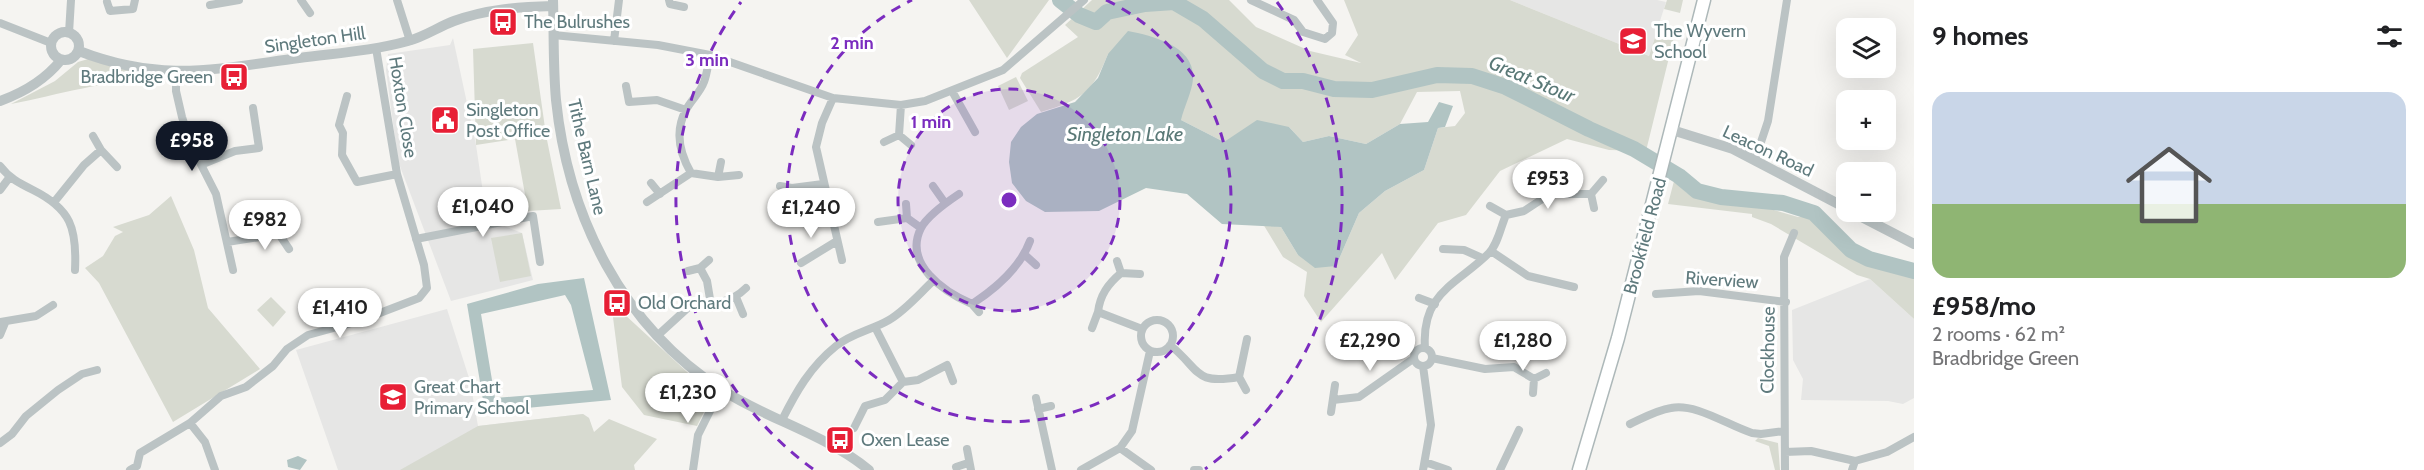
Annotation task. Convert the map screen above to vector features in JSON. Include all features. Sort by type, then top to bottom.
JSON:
[{"type":"main road","name":"Brookfield Road","points":[[1579,470],[1667,152],[1704,0]]},
{"type":"street","points":[[69,33],[71,0]]},
{"type":"street","points":[[107,2],[110,11],[133,9],[135,0]]},
{"type":"street","points":[[210,5],[239,0]]},
{"type":"street","points":[[301,0],[310,14]]},
{"type":"street","points":[[397,0],[410,41]]},
{"type":"street","points":[[614,41],[619,0]]},
{"type":"street","points":[[669,0],[670,4],[684,7]]},
{"type":"street","points":[[1251,0],[1294,20],[1303,32],[1325,39],[1332,33],[1333,23],[1317,0]]},
{"type":"street","points":[[1755,160],[1768,121],[1787,0]]},
{"type":"street","name":"Tithe Barn Lane","points":[[553,3],[556,102],[580,210],[592,242],[630,305],[686,364],[721,389],[846,452],[869,470]]},
{"type":"street","name":"Singleton Hill","points":[[79,51],[121,65],[176,72],[221,70],[376,48],[410,41],[482,12],[553,3]]},
{"type":"street","points":[[553,35],[710,55],[833,98],[901,105],[925,101],[979,81],[1011,64],[1078,6]]},
{"type":"street","points":[[0,23],[51,43]]},
{"type":"street","points":[[60,33],[69,33],[76,38],[79,51],[70,60],[61,60],[52,52],[51,43],[60,33]]},
{"type":"street","name":"Hoxton Close","points":[[190,423],[221,396],[246,387],[273,366],[287,349],[308,335],[359,321],[419,298],[427,288],[416,239],[397,174],[376,48]]},
{"type":"street","points":[[691,173],[682,158],[679,145],[681,125],[686,110],[704,83],[710,55]]},
{"type":"street","points":[[0,100],[36,84],[61,60]]},
{"type":"street","points":[[176,72],[176,91],[182,117],[191,144],[203,164],[220,206],[233,270]]},
{"type":"street","points":[[626,86],[629,102],[657,100],[686,110]]},
{"type":"street","points":[[952,91],[975,132]]},
{"type":"street","points":[[347,96],[339,125],[344,133],[342,155],[357,182],[397,174]]},
{"type":"street","points":[[833,98],[822,123],[816,147],[842,260]]},
{"type":"street","points":[[899,135],[901,105]]},
{"type":"street","points":[[203,164],[235,151],[259,148],[253,108]]},
{"type":"street","name":"Leacon Road","points":[[1672,130],[1733,149],[1836,203]]},
{"type":"street","points":[[884,142],[899,135]]},
{"type":"street","points":[[899,135],[910,145]]},
{"type":"street","points":[[93,136],[101,150],[117,167]]},
{"type":"street","points":[[55,201],[84,165],[101,150]]},
{"type":"street","points":[[718,177],[721,162]]},
{"type":"street","points":[[0,166],[9,178],[55,201],[73,226],[75,270]]},
{"type":"street","points":[[647,202],[691,173],[718,177],[739,175]]},
{"type":"street","points":[[0,190],[9,178]]},
{"type":"street","points":[[1490,206],[1506,214],[1524,211],[1550,194],[1591,194],[1603,180]]},
{"type":"street","points":[[651,183],[660,194]]},
{"type":"street","points":[[780,186],[792,188],[823,184]]},
{"type":"street","points":[[933,186],[945,203]]},
{"type":"street","points":[[959,194],[945,203],[921,228],[917,248],[920,263],[934,280],[955,297],[972,304],[979,312]]},
{"type":"street","points":[[1591,194],[1594,208]]},
{"type":"street","points":[[906,204],[907,218]]},
{"type":"street","points":[[1425,348],[1424,333],[1444,288],[1491,251],[1506,214]]},
{"type":"street","points":[[416,239],[534,216],[540,262]]},
{"type":"street","points":[[878,222],[907,218],[921,228]]},
{"type":"street","points":[[278,220],[279,234],[289,249]]},
{"type":"street","points":[[1871,222],[1914,244]]},
{"type":"street","points":[[227,242],[279,234]]},
{"type":"street","name":"Clockhouse","points":[[1785,470],[1784,257],[1794,234]]},
{"type":"street","points":[[801,263],[837,241]]},
{"type":"street","points":[[972,304],[993,290],[1025,255],[1030,241]]},
{"type":"street","points":[[1443,249],[1464,250],[1482,258]]},
{"type":"street","points":[[1491,251],[1528,276],[1574,287]]},
{"type":"street","points":[[1025,255],[1036,265]]},
{"type":"street","points":[[688,271],[700,268],[709,260]]},
{"type":"street","points":[[1117,261],[1121,273]]},
{"type":"street","points":[[700,268],[707,281],[711,305]]},
{"type":"street","points":[[1121,273],[1140,274]]},
{"type":"street","points":[[1092,328],[1103,294],[1121,273]]},
{"type":"street","points":[[782,420],[798,388],[819,362],[854,334],[875,327],[898,315],[934,280]]},
{"type":"street","points":[[657,336],[692,304],[711,305],[736,297],[746,288]]},
{"type":"street","name":"Riverview","points":[[1656,294],[1699,291],[1786,302]]},
{"type":"street","points":[[736,297],[743,314]]},
{"type":"street","points":[[1419,298],[1435,304]]},
{"type":"street","points":[[0,335],[3,323],[36,316],[53,305]]},
{"type":"street","points":[[1098,312],[1143,329]]},
{"type":"street","points":[[1081,470],[1120,448],[1136,421],[1149,351],[1142,341],[1143,329],[1148,323],[1162,321],[1172,331],[1170,345]]},
{"type":"street","points":[[875,327],[903,382]]},
{"type":"street","points":[[1246,390],[1239,377],[1247,339]]},
{"type":"street","points":[[1149,351],[1157,352],[1170,345]]},
{"type":"street","points":[[1170,345],[1184,356],[1201,377],[1217,380],[1239,377]]},
{"type":"street","points":[[1333,400],[1359,397],[1413,359],[1416,350],[1425,348],[1430,351],[1432,358],[1429,364],[1423,366],[1416,364],[1413,359]]},
{"type":"street","points":[[1432,358],[1485,369],[1515,367],[1534,379]]},
{"type":"street","points":[[854,428],[865,406],[885,400],[903,382],[918,380],[947,364],[953,381]]},
{"type":"street","points":[[1423,366],[1431,425],[1424,466],[1448,470]]},
{"type":"street","points":[[0,443],[12,434],[26,416],[58,390],[82,374],[97,370]]},
{"type":"street","points":[[1534,379],[1546,373]]},
{"type":"street","points":[[1533,393],[1534,379]]},
{"type":"street","points":[[1331,412],[1335,386]]},
{"type":"street","points":[[693,470],[698,435],[721,389]]},
{"type":"street","points":[[1036,398],[1052,470]]},
{"type":"street","points":[[1038,409],[1051,406]]},
{"type":"street","points":[[1630,424],[1657,412],[1684,407],[1698,410],[1752,433],[1784,431]]},
{"type":"street","points":[[135,469],[140,453],[190,423],[205,442],[215,470]]},
{"type":"street","points":[[1500,470],[1519,430]]},
{"type":"street","points":[[1785,452],[1811,451],[1855,461],[1887,452],[1914,437]]},
{"type":"street","points":[[1120,448],[1151,470]]},
{"type":"street","points":[[956,468],[970,466],[967,449]]},
{"type":"street","points":[[1852,470],[1855,461]]},
{"type":"street","points":[[1194,470],[1199,470]]},
{"type":"shaded area","points":[[969,0],[1049,0],[1007,58]]},
{"type":"shaded area","points":[[1092,0],[1229,0],[1256,27],[1310,51],[1361,63],[1345,55],[1358,35],[1344,0],[1510,0],[1649,56],[1659,25],[1676,29],[1646,151],[1609,150],[1567,139],[1500,171],[1466,215],[1438,223],[1395,280],[1382,253],[1321,322],[1304,296],[1307,272],[1283,257],[1263,224],[1281,227],[1298,255],[1336,266],[1359,213],[1385,191],[1424,170],[1438,128],[1455,126],[1465,113],[1460,91],[1417,92],[1400,124],[1366,144],[1329,136],[1303,142],[1289,127],[1224,142],[1181,120],[1108,54],[1096,78],[1084,94],[1066,104],[1041,112],[1020,78],[1022,73],[1078,37],[1065,25]]},
{"type":"shaded area","name":"The Wyvern School","points":[[1510,0],[1657,0],[1666,2],[1649,56]]},
{"type":"shaded area","points":[[1667,0],[1683,0],[1680,13],[1664,9]]},
{"type":"shaded area","points":[[453,38],[476,145],[487,219],[522,233],[533,280],[451,301],[398,161],[386,70],[388,54],[450,45]]},
{"type":"shaded area","points":[[533,43],[546,135],[561,209],[528,211],[515,139],[476,145],[473,49]]},
{"type":"shaded area","points":[[88,59],[161,73],[170,80],[151,79],[111,83],[11,104],[55,81],[78,62]]},
{"type":"shaded area","points":[[1016,77],[1028,101],[1009,110],[998,86]]},
{"type":"shaded area","points":[[1674,181],[1687,193],[1701,198],[1749,203],[1798,217],[1810,216],[1852,257],[1870,265],[1910,273],[1914,276],[1914,319],[1870,279],[1857,275],[1771,224],[1752,217],[1752,214],[1668,204]]},
{"type":"shaded area","points":[[171,196],[194,250],[208,308],[260,369],[173,422],[99,283],[85,268],[103,256],[115,236],[123,232],[113,227],[149,215]]},
{"type":"shaded area","points":[[522,233],[531,276],[500,282],[491,238]]},
{"type":"shaded area","points":[[1870,279],[1914,319],[1914,398],[1903,404],[1888,401],[1801,400],[1803,379],[1793,360],[1792,310]]},
{"type":"shaded area","points":[[271,297],[286,312],[273,327],[257,310]]},
{"type":"shaded area","points":[[611,302],[698,382],[702,398],[707,406],[697,426],[644,415],[622,387]]},
{"type":"shaded area","name":"Great Chart Primary School","points":[[447,309],[470,381],[478,426],[583,414],[589,418],[604,470],[338,470],[296,350]]},
{"type":"shaded area","points":[[583,414],[589,418],[594,432],[609,419],[657,439],[634,465],[635,470],[400,470],[478,426]]},
{"type":"shaded area","points":[[1758,438],[1778,443],[1780,470],[1775,470],[1769,446],[1755,441]]},
{"type":"water","name":"Singleton Lake","points":[[1128,31],[1171,44],[1187,58],[1192,68],[1193,79],[1181,120],[1224,142],[1257,120],[1289,127],[1303,142],[1329,136],[1366,144],[1400,124],[1428,122],[1439,102],[1453,106],[1445,127],[1438,128],[1424,170],[1385,191],[1359,213],[1336,266],[1315,268],[1298,255],[1281,227],[1222,224],[1187,194],[1146,188],[1099,211],[1045,212],[1026,201],[1012,183],[1009,162],[1011,142],[1021,127],[1037,114],[1075,102],[1098,78],[1108,54]]},
{"type":"water","points":[[584,278],[611,400],[485,412],[467,304],[538,284]],"holes":[[[565,295],[571,305],[593,390],[495,398],[481,314]]]},
{"type":"water","points":[[298,456],[307,460],[300,470],[288,467],[287,460]]},
{"type":"waterway","name":"Great Stour","points":[[1060,0],[1079,15],[1096,22],[1107,12],[1145,4],[1174,2],[1203,19],[1263,71],[1283,81],[1303,81],[1334,89],[1372,90],[1437,75],[1472,76],[1506,87],[1634,149],[1679,176],[1697,191],[1721,197],[1783,203],[1814,213],[1851,250],[1869,259],[1914,271]]},
{"type":"place","name":"The Bulrushes","points":[[503,22]]},
{"type":"place","name":"The Wyvern School","points":[[1633,41]]},
{"type":"place","name":"Bradbridge Green","points":[[234,77]]},
{"type":"place","name":"Singleton Post Office","points":[[445,120]]},
{"type":"place","name":"Old Orchard","points":[[617,303]]},
{"type":"place","name":"Great Chart Primary School","points":[[393,397]]},
{"type":"place","name":"Oxen Lease","points":[[840,440]]}]
